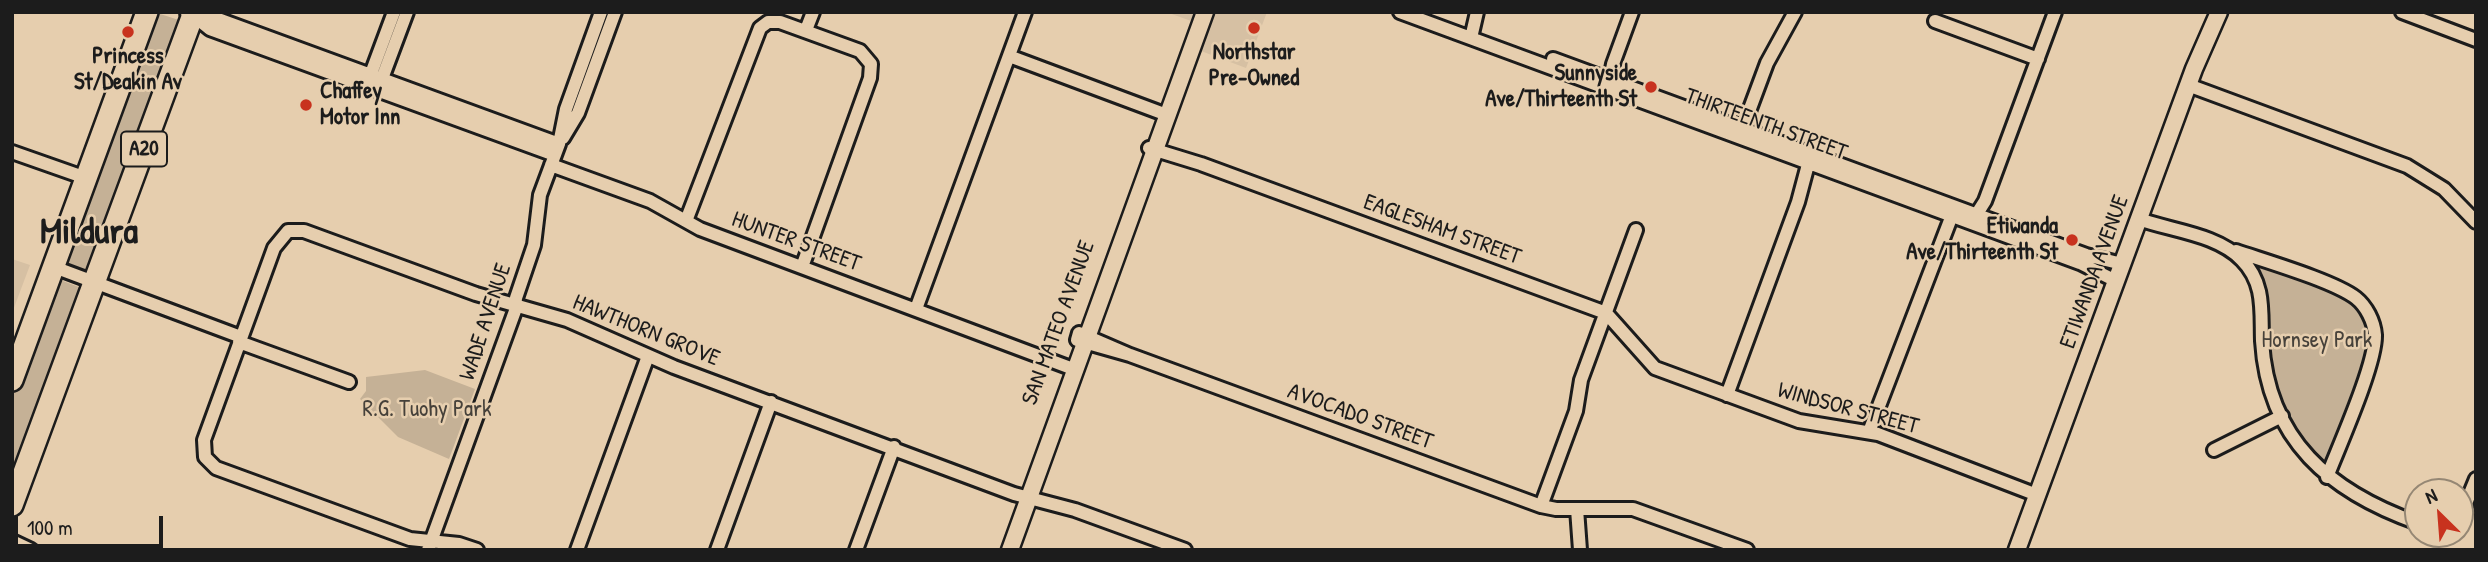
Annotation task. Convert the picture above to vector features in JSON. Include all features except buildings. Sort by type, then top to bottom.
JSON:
[{"type":"highway","name":"A20","points":[[12,380],[147,12]]},
{"type":"highway","name":"A20","points":[[12,505],[190,13]]},
{"type":"street","points":[[374,82],[394,12]]},
{"type":"street","points":[[374,82],[407,12]]},
{"type":"street","name":"WADE AVENUE","points":[[429,545],[515,305],[534,245],[537,208],[566,109],[601,12]]},
{"type":"street","name":"WADE AVENUE","points":[[555,154],[578,113],[615,12]]},
{"type":"street","points":[[806,30],[813,12]]},
{"type":"street","points":[[916,309],[1025,12]]},
{"type":"street","name":"SAN MATEO AVENUE","points":[[1010,550],[1026,494],[1072,366],[1205,12]]},
{"type":"street","name":"THIRTEENTH STREET","points":[[1400,12],[1469,33],[1978,220],[2122,264]]},
{"type":"street","name":"THIRTEENTH STREET","points":[[1425,12],[1469,33]]},
{"type":"street","points":[[1605,83],[1632,12]]},
{"type":"street","points":[[1741,133],[1767,63],[1795,12]]},
{"type":"street","points":[[1978,220],[2055,12]]},
{"type":"street","name":"ETIWANDA AVENUE","points":[[2017,550],[2188,85],[2219,12]]},
{"type":"street","points":[[2402,12],[2476,40]]},
{"type":"street","name":"HUNTER STREET","points":[[190,13],[211,29],[374,82],[555,154],[686,221],[802,267],[1072,366]]},
{"type":"street","points":[[1469,33],[1477,13]]},
{"type":"street","points":[[686,221],[760,28],[774,21],[860,51],[868,58],[872,71],[802,267]]},
{"type":"street","points":[[1935,21],[2038,60]]},
{"type":"street","points":[[1009,57],[1167,115]]},
{"type":"street","points":[[2188,85],[2407,166],[2444,189],[2476,222]]},
{"type":"street","name":"EAGLESHAM STREET","points":[[1154,147],[1606,313],[1649,363]]},
{"type":"street","points":[[12,152],[86,178]]},
{"type":"street","points":[[1727,395],[1813,160]]},
{"type":"street","points":[[1869,432],[1950,210]]},
{"type":"street","points":[[2140,216],[2344,291],[2362,304],[2370,317],[2375,334],[2371,359],[2327,477]]},
{"type":"street","name":"THIRTEENTH STREET","points":[[1978,220],[2116,281]]},
{"type":"street","points":[[1541,506],[1576,411],[1579,388],[1636,230]]},
{"type":"street","name":"HAWTHORN GROVE","points":[[240,340],[276,242],[288,231],[304,231],[476,294],[567,320],[648,356],[771,402],[985,481],[1185,550]]},
{"type":"street","points":[[2226,247],[2246,263],[2261,293],[2266,371],[2283,416],[2303,450],[2327,477],[2374,506],[2404,518]]},
{"type":"street","points":[[54,268],[349,382]]},
{"type":"street","name":"AVOCADO STREET","points":[[1083,338],[1541,506],[1633,509],[1719,545],[1747,550]]},
{"type":"street","points":[[240,340],[204,440],[205,457],[216,468],[401,537],[429,545],[477,550]]},
{"type":"street","points":[[577,550],[648,356]]},
{"type":"street","name":"WINDSOR STREET","points":[[1649,363],[1727,395],[1804,422],[1869,432],[2038,493]]},
{"type":"street","points":[[717,550],[771,402]]},
{"type":"street","points":[[2214,450],[2283,416]]},
{"type":"street","points":[[856,550],[894,447]]},
{"type":"street","name":"SAN MATEO AVENUE","points":[[1000,550],[1026,494]]},
{"type":"street","points":[[1577,509],[1580,550]]},
{"type":"street","points":[[12,541],[31,550]]},
{"type":"street","points":[[12,548],[18,550]]},
{"type":"shaded area","points":[[1166,12],[1267,12],[1246,68],[1201,51],[1208,27]]},
{"type":"shaded area","points":[[12,259],[30,265],[12,313]]},
{"type":"green space","points":[[154,12],[182,21],[89,271],[65,262]]},
{"type":"green space","name":"Hornsey Park","points":[[2254,265],[2345,297],[2356,306],[2367,324],[2367,351],[2325,463],[2320,462],[2303,440],[2277,393],[2270,366],[2263,291]]},
{"type":"green space","points":[[58,279],[84,289],[12,490],[12,396]]},
{"type":"green space","name":"R.G. Tuohy Park","points":[[425,370],[475,389],[449,459],[398,437],[360,399],[366,391],[366,377]]},
{"type":"place","name":"Northstar Pre-Owned","points":[[1254,28]]},
{"type":"place","name":"Princess St/Deakin Av","points":[[128,32]]},
{"type":"place","name":"Sunnyside Ave/Thirteenth St","points":[[1651,87]]},
{"type":"place","name":"Chaffey Motor Inn","points":[[306,105]]},
{"type":"place","name":"Etiwanda Ave/Thirteenth St","points":[[2072,240]]},
{"type":"district","name":"Mildura","points":[[89,233]]}]
